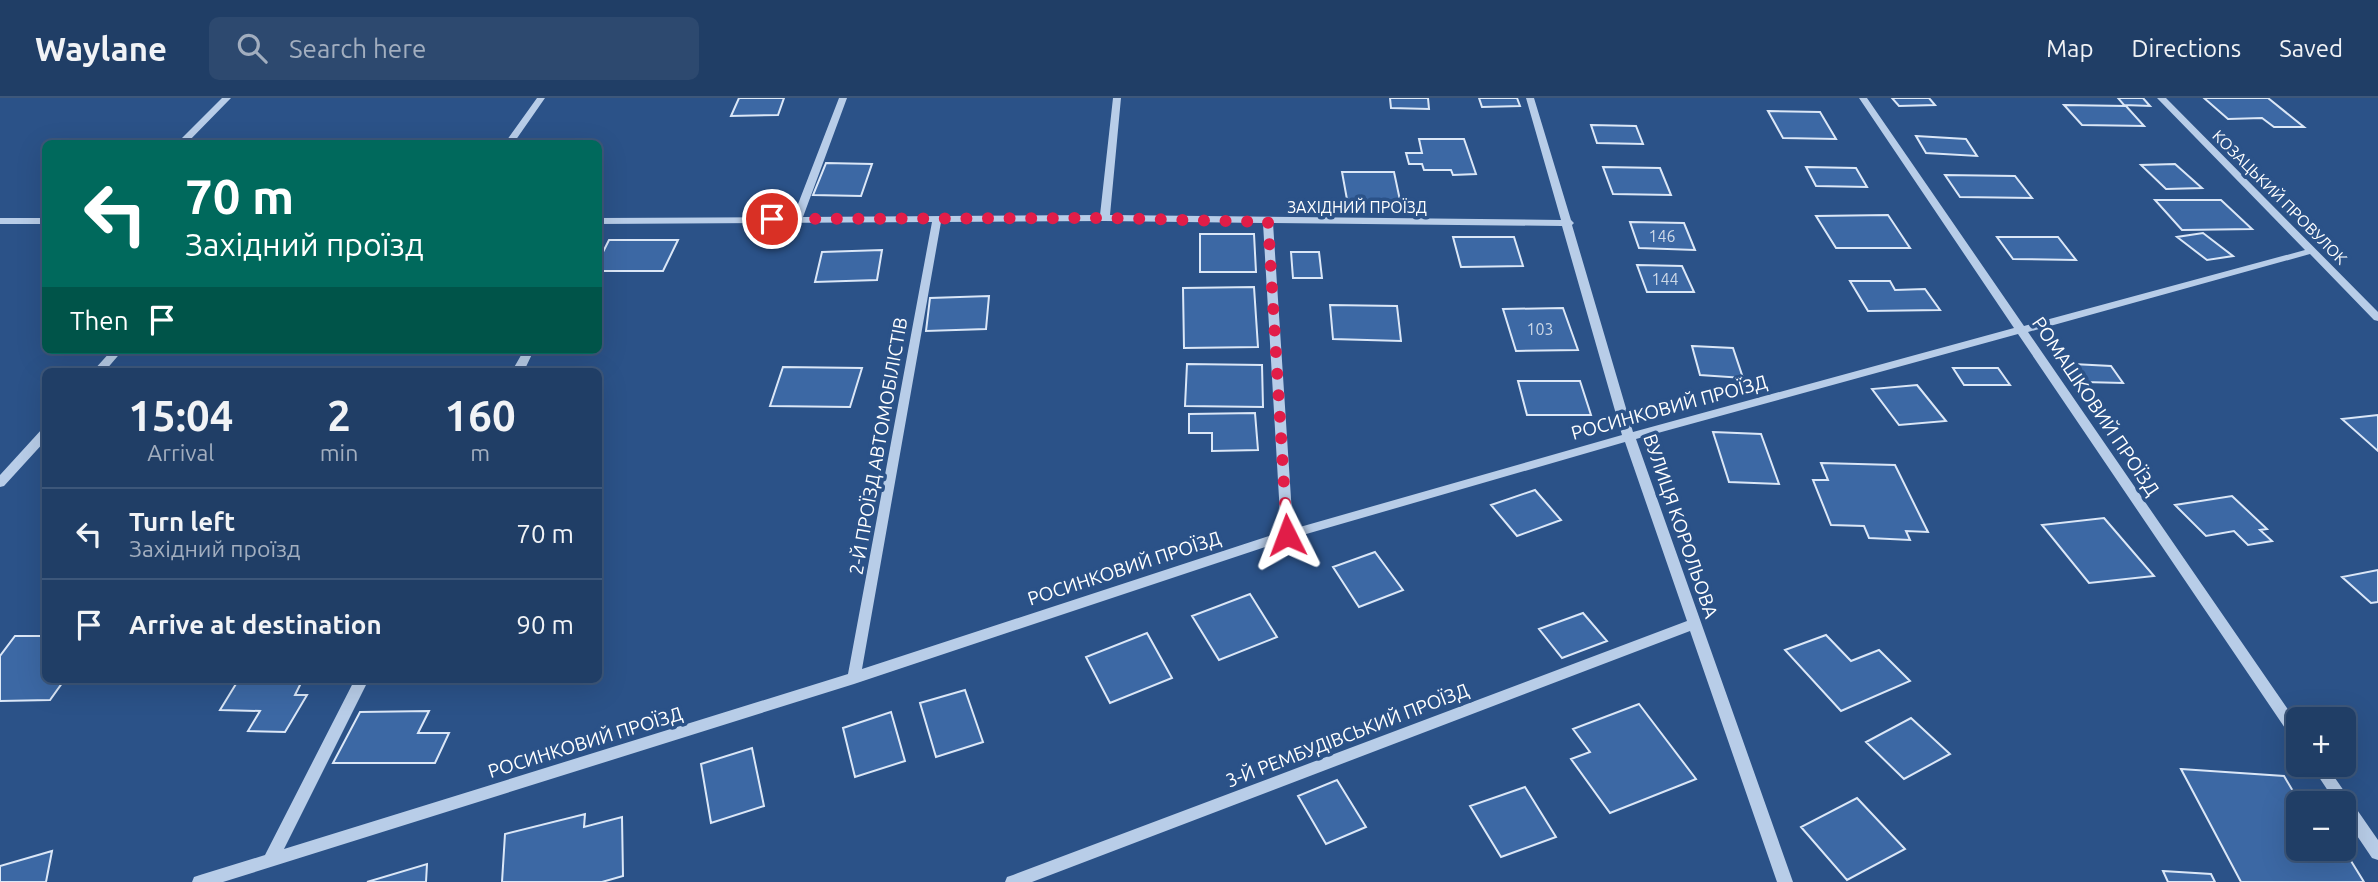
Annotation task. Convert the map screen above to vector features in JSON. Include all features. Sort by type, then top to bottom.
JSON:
[{"type":"street","points":[[184,140],[227,98]]},
{"type":"street","points":[[511,140],[541,98]]},
{"type":"street","points":[[797,219],[843,98]]},
{"type":"street","points":[[1105,218],[1117,98]]},
{"type":"street","name":"ВУЛИЦЯ КОРОЛЬОВА","points":[[1530,98],[1569,223],[1629,436],[1785,882]]},
{"type":"street","name":"РОМАШКОВИЙ ПРОЇЗД","points":[[1863,98],[2286,718]]},
{"type":"street","name":"КОЗАЦЬКИЙ ПРОВУЛОК","points":[[2161,98],[2378,318]]},
{"type":"street","name":"ЗАХІДНИЙ ПРОЇЗД","points":[[602,221],[1105,218],[1268,222],[1569,223]]},
{"type":"street","name":"2-Й ПРОЇЗД АВТОМОБІЛІСТІВ","points":[[854,678],[937,219]]},
{"type":"street","points":[[0,221],[42,220]]},
{"type":"street","points":[[1268,222],[1287,535]]},
{"type":"street","name":"РОСИНКОВИЙ ПРОЇЗД","points":[[200,882],[854,678],[1287,535],[1629,436],[2311,251]]},
{"type":"street","points":[[102,368],[114,354]]},
{"type":"street","points":[[0,483],[42,436]]},
{"type":"street","name":"3-Й РЕМБУДІВСЬКИЙ ПРОЇЗД","points":[[1013,882],[1695,624]]},
{"type":"street","points":[[270,860],[360,683]]},
{"type":"street","points":[[2326,777],[2378,853]]},
{"type":"building","points":[[739,98],[784,98],[778,115],[731,116]]},
{"type":"building","points":[[1390,98],[1428,98],[1429,109],[1391,108]]},
{"type":"building","points":[[1479,98],[1517,98],[1520,106],[1482,107]]},
{"type":"building","points":[[1892,98],[1929,98],[1935,105],[1899,106]]},
{"type":"building","points":[[2118,98],[2143,98],[2150,106],[2124,105]]},
{"type":"building","points":[[2204,98],[2268,98],[2304,127],[2274,127],[2262,118],[2228,119]]},
{"type":"building","points":[[2064,105],[2126,106],[2144,126],[2082,125]]},
{"type":"building","points":[[1768,111],[1820,112],[1836,139],[1783,138]]},
{"type":"building","points":[[1591,125],[1636,126],[1643,144],[1597,143]]},
{"type":"building","points":[[1916,136],[1966,139],[1977,156],[1926,153]]},
{"type":"building","points":[[1419,139],[1464,139],[1476,174],[1453,175],[1451,170],[1424,170],[1422,164],[1409,164],[1406,153],[1422,153]]},
{"type":"building","points":[[826,163],[872,164],[861,196],[813,195]]},
{"type":"building","points":[[2175,164],[2202,188],[2166,189],[2141,165]]},
{"type":"building","points":[[1603,167],[1660,168],[1671,195],[1613,194]]},
{"type":"building","points":[[1806,167],[1856,168],[1867,187],[1816,186]]},
{"type":"building","points":[[1342,172],[1394,172],[1401,205],[1348,205]]},
{"type":"building","points":[[1945,175],[2015,176],[2032,198],[1960,197]]},
{"type":"building","points":[[2155,200],[2221,200],[2252,229],[2182,230]]},
{"type":"building","points":[[1888,215],[1910,248],[1836,248],[1816,216]]},
{"type":"building","points":[[1630,222],[1684,223],[1695,250],[1639,248]]},
{"type":"building","points":[[2203,233],[2233,256],[2207,260],[2177,237]]},
{"type":"building","points":[[1200,234],[1254,234],[1256,272],[1200,272]]},
{"type":"building","points":[[1453,237],[1514,237],[1523,266],[1461,267]]},
{"type":"building","points":[[1997,237],[2058,237],[2076,260],[2013,259]]},
{"type":"building","points":[[609,240],[678,240],[663,271],[602,271],[602,254]]},
{"type":"building","points":[[882,250],[877,280],[815,282],[822,252]]},
{"type":"building","points":[[1291,252],[1319,252],[1322,278],[1293,278]]},
{"type":"building","points":[[1637,265],[1682,266],[1694,292],[1647,292]]},
{"type":"building","points":[[1850,281],[1890,281],[1895,290],[1925,289],[1940,310],[1868,311]]},
{"type":"building","points":[[1254,287],[1258,347],[1184,348],[1183,288]]},
{"type":"building","points":[[989,296],[986,329],[926,331],[930,298]]},
{"type":"building","points":[[1330,305],[1397,306],[1401,341],[1333,339]]},
{"type":"building","points":[[1563,308],[1578,350],[1516,351],[1503,309]]},
{"type":"building","points":[[1692,346],[1733,348],[1743,378],[1700,375]]},
{"type":"building","points":[[1187,364],[1262,365],[1263,407],[1185,406]]},
{"type":"building","points":[[2073,364],[2111,366],[2123,383],[2084,382]]},
{"type":"building","points":[[783,367],[862,368],[850,407],[770,406]]},
{"type":"building","points":[[1953,368],[1998,368],[2010,385],[1964,385]]},
{"type":"building","points":[[1518,381],[1580,381],[1591,415],[1527,415]]},
{"type":"building","points":[[1917,385],[1946,421],[1899,425],[1872,389]]},
{"type":"building","points":[[1255,413],[1258,450],[1212,451],[1212,433],[1189,433],[1189,414]]},
{"type":"building","points":[[2378,415],[2378,451],[2342,419]]},
{"type":"building","points":[[1713,432],[1761,434],[1779,484],[1729,482]]},
{"type":"building","points":[[1821,463],[1895,465],[1928,532],[1906,531],[1910,540],[1869,538],[1864,526],[1831,525],[1813,480],[1828,480]]},
{"type":"building","points":[[1535,490],[1561,520],[1517,536],[1491,505]]},
{"type":"building","points":[[2232,496],[2267,529],[2260,530],[2272,541],[2248,545],[2234,531],[2206,536],[2175,505]]},
{"type":"building","points":[[2104,518],[2154,576],[2089,583],[2042,525]]},
{"type":"building","points":[[1375,552],[1403,590],[1359,607],[1333,567]]},
{"type":"building","points":[[2378,570],[2378,602],[2371,603],[2342,577]]},
{"type":"building","points":[[1250,594],[1277,637],[1219,660],[1192,616]]},
{"type":"building","points":[[1583,613],[1607,641],[1562,658],[1539,629]]},
{"type":"building","points":[[1147,633],[1172,678],[1110,703],[1086,657]]},
{"type":"building","points":[[1826,635],[1851,661],[1879,650],[1910,681],[1841,711],[1785,650]]},
{"type":"building","points":[[15,636],[42,636],[42,683],[62,683],[50,700],[0,701],[0,656]]},
{"type":"building","points":[[237,683],[301,683],[295,695],[307,695],[285,732],[248,731],[260,711],[220,710]]},
{"type":"building","points":[[965,690],[983,742],[936,757],[920,703]]},
{"type":"building","points":[[1639,704],[1696,779],[1610,813],[1571,759],[1590,752],[1573,729]]},
{"type":"building","points":[[429,711],[418,733],[449,733],[435,763],[333,763],[360,712]]},
{"type":"building","points":[[891,712],[905,761],[855,777],[843,728]]},
{"type":"building","points":[[1911,718],[1950,754],[1904,779],[1866,742]]},
{"type":"building","points":[[752,748],[764,806],[711,823],[701,764]]},
{"type":"building","points":[[2181,769],[2284,776],[2293,791],[2286,791],[2286,861],[2351,861],[2364,882],[2241,882]]},
{"type":"building","points":[[1337,780],[1366,827],[1326,844],[1298,796]]},
{"type":"building","points":[[1525,787],[1556,837],[1501,857],[1470,806]]},
{"type":"building","points":[[1857,798],[1905,849],[1847,880],[1801,827]]},
{"type":"building","points":[[585,814],[584,827],[622,817],[623,876],[602,882],[502,882],[505,834]]},
{"type":"building","points":[[52,851],[46,882],[0,882],[0,866]]},
{"type":"building","points":[[427,864],[426,882],[367,882]]},
{"type":"building","points":[[2163,871],[2211,874],[2215,882],[2168,882]]},
{"type":"route","points":[[772,219],[1105,218],[1268,222],[1287,535]]}]
